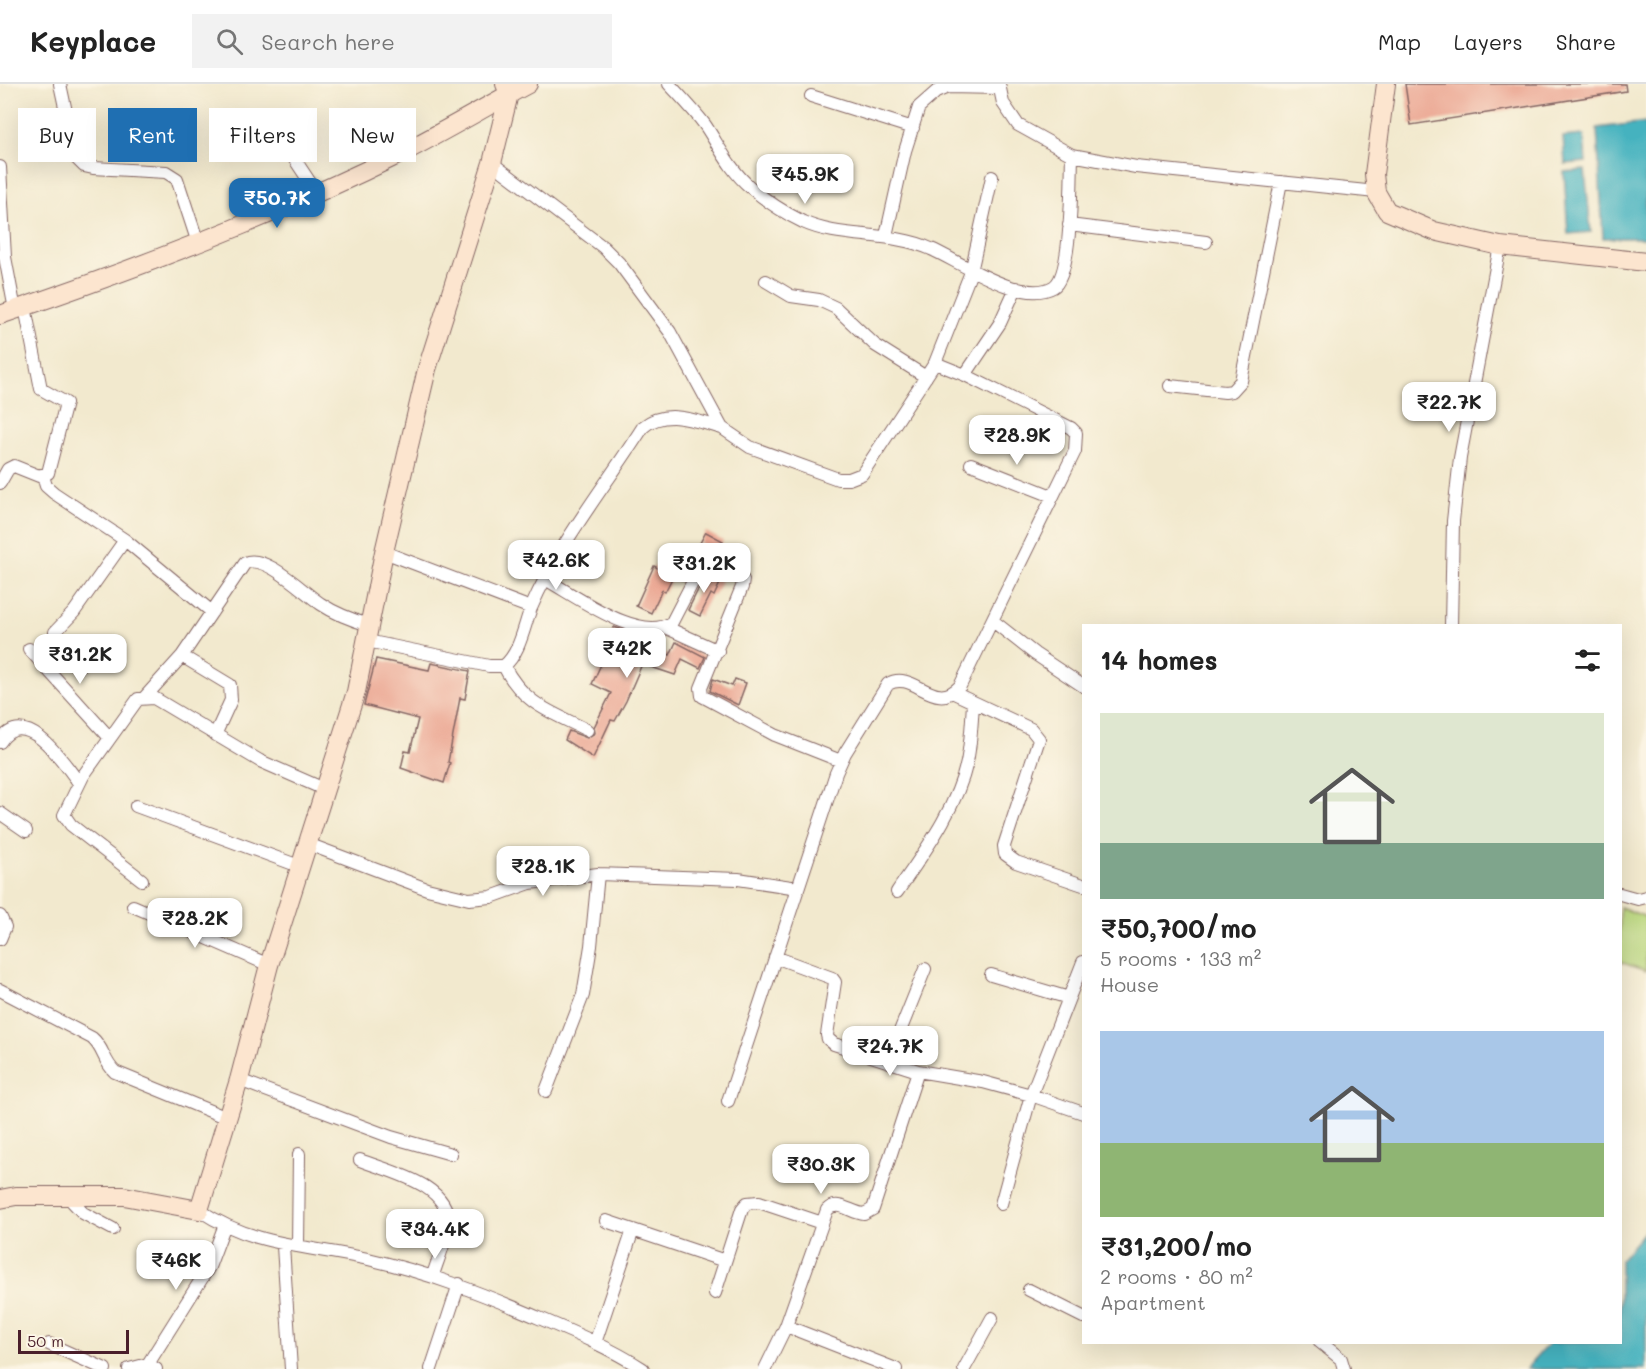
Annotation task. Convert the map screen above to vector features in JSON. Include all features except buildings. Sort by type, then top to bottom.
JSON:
[{"type":"street","points":[[60,84],[75,158],[84,166],[93,168],[166,172],[177,179],[198,243]]},
{"type":"street","points":[[13,310],[121,274],[317,193],[401,153],[507,89],[528,84]]},
{"type":"street","points":[[669,84],[704,124],[735,172],[764,197],[805,222],[886,236],[930,248],[971,272],[1016,288],[1046,289],[1058,282],[1062,275],[1069,225],[1072,155]]},
{"type":"street","points":[[1386,84],[1374,174],[1376,192],[1387,211],[1434,231],[1500,246],[1646,262]]},
{"type":"street","points":[[886,236],[898,179],[919,107],[936,92],[961,86],[999,86],[1003,103],[1018,125],[1072,155],[1136,167],[1376,192]]},
{"type":"street","points":[[199,1210],[239,1080],[269,965],[299,866],[356,692],[384,552],[427,369],[492,163],[507,89]]},
{"type":"street","points":[[811,96],[913,128]]},
{"type":"street","points":[[296,162],[317,193]]},
{"type":"street","points":[[492,163],[603,247],[619,263],[670,332],[722,428]]},
{"type":"street","points":[[0,167],[5,256],[13,310],[40,389],[66,403],[48,473],[43,476]]},
{"type":"street","points":[[142,880],[66,820],[64,810],[79,783],[134,704],[145,697],[182,656],[245,563],[256,561],[275,570],[368,633],[489,666],[504,666],[512,658],[531,608],[563,543],[643,427],[652,419],[671,416],[722,428],[750,447],[824,475],[849,479],[862,474],[935,363],[971,272],[992,177]]},
{"type":"street","points":[[1170,386],[1225,392],[1232,391],[1241,381],[1281,182]]},
{"type":"street","points":[[1069,225],[1206,242]]},
{"type":"street","points":[[1451,624],[1453,521],[1460,458],[1500,246]]},
{"type":"street","points":[[766,281],[791,296],[819,300],[836,308],[875,345],[926,378]]},
{"type":"street","points":[[965,375],[995,332],[1010,305],[1016,288]]},
{"type":"street","points":[[935,363],[965,375],[1076,432],[1075,450],[993,621],[960,686],[954,693]]},
{"type":"street","points":[[971,464],[1052,496]]},
{"type":"street","points":[[0,483],[8,469],[14,466],[43,476]]},
{"type":"street","points":[[43,476],[46,486],[54,494],[125,540],[212,612]]},
{"type":"street","points":[[78,668],[55,632],[74,612],[125,540]]},
{"type":"street","points":[[384,552],[531,608]]},
{"type":"street","points":[[665,627],[672,621],[702,564],[710,562],[739,573],[743,580],[718,651],[701,688],[705,699],[775,735],[841,761]]},
{"type":"street","points":[[545,579],[626,623],[642,629],[665,627],[718,651]]},
{"type":"street","points":[[993,621],[1035,654],[1082,685]]},
{"type":"street","points":[[29,649],[110,738]]},
{"type":"street","points":[[182,656],[230,685],[231,700],[215,735]]},
{"type":"street","points":[[504,666],[513,684],[527,699],[587,730]]},
{"type":"street","points":[[728,1101],[841,761],[888,684],[904,681],[939,696],[954,693],[1031,729],[1039,739],[1004,846],[1005,854],[1016,862],[1082,885]]},
{"type":"street","points":[[145,697],[154,698],[260,761],[324,789]]},
{"type":"street","points":[[897,892],[933,838],[960,784],[967,763],[973,702]]},
{"type":"street","points":[[0,742],[9,732],[17,730],[41,738],[50,745],[79,783]]},
{"type":"street","points":[[136,806],[299,866]]},
{"type":"street","points":[[0,813],[26,831]]},
{"type":"street","points":[[308,844],[427,888],[469,899],[491,897],[530,883],[598,874],[738,879],[798,888]]},
{"type":"street","points":[[546,1091],[583,995],[598,874]]},
{"type":"street","points":[[1622,895],[1638,899],[1646,897]]},
{"type":"street","points":[[133,906],[269,965]]},
{"type":"street","points":[[0,916],[5,927],[0,939]]},
{"type":"street","points":[[775,957],[832,978],[835,982],[827,1035],[830,1042],[918,1071],[983,1082],[1082,1113]]},
{"type":"street","points":[[1001,1204],[1031,1095],[1082,965]]},
{"type":"street","points":[[888,1061],[925,969]]},
{"type":"street","points":[[991,975],[1069,998]]},
{"type":"street","points":[[0,990],[92,1038],[101,1046],[105,1060],[115,1072],[227,1118]]},
{"type":"street","points":[[765,1369],[786,1326],[827,1210],[833,1205],[864,1214],[873,1209],[918,1071]]},
{"type":"street","points":[[239,1080],[391,1137],[451,1154]]},
{"type":"street","points":[[298,1246],[299,1154]]},
{"type":"street","points":[[360,1160],[427,1187],[442,1203],[448,1215],[448,1228],[433,1275]]},
{"type":"street","points":[[0,1199],[16,1196],[124,1196],[199,1210],[224,1227],[283,1246],[298,1246],[367,1258],[459,1284],[595,1343],[643,1369]]},
{"type":"street","points":[[68,1196],[83,1213],[113,1229]]},
{"type":"street","points":[[715,1293],[742,1209],[747,1203],[759,1202],[822,1223]]},
{"type":"street","points":[[606,1221],[725,1261]]},
{"type":"street","points":[[129,1369],[152,1367],[208,1267],[224,1227]]},
{"type":"street","points":[[595,1343],[633,1230]]},
{"type":"street","points":[[283,1246],[291,1369]]},
{"type":"street","points":[[431,1369],[459,1284]]},
{"type":"street","points":[[1029,1290],[1082,1316]]},
{"type":"street","points":[[964,1369],[992,1318]]},
{"type":"street","points":[[786,1326],[896,1369]]},
{"type":"street","points":[[50,1344],[98,1368]]},
{"type":"street","points":[[1322,1344],[1341,1359],[1344,1369]]},
{"type":"green space","points":[[1622,908],[1646,917],[1646,971],[1622,963]]},
{"type":"water","points":[[1646,122],[1646,238],[1603,238],[1597,128]]},
{"type":"water","points":[[1584,135],[1586,162],[1565,164],[1563,137]]},
{"type":"water","points":[[1585,170],[1591,232],[1568,234],[1564,172]]},
{"type":"water","points":[[1646,1230],[1646,1369],[1526,1369],[1548,1344],[1622,1344],[1622,1258]]}]
